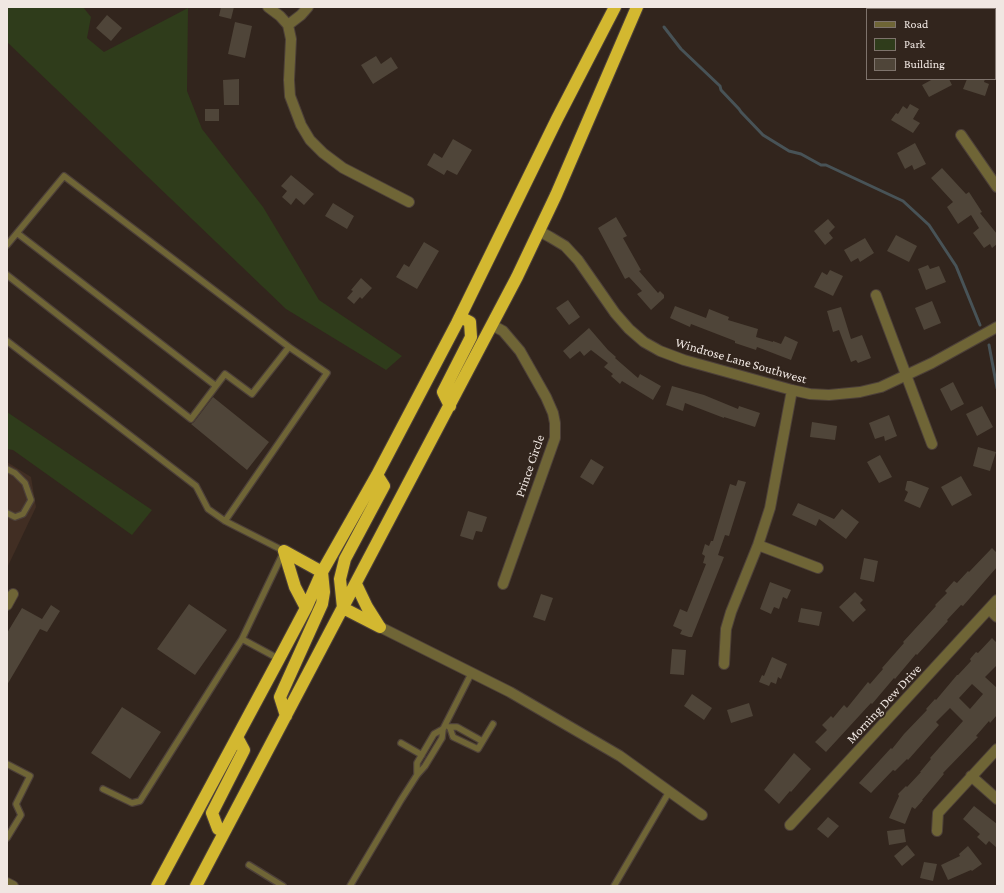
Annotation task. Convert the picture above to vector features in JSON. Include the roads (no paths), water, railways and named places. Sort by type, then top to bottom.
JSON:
[{"type":"highway","points":[[157,886],[306,608],[322,572],[377,475],[460,317],[557,119],[615,7]]},
{"type":"highway","points":[[196,886],[492,325],[539,231],[637,7]]},
{"type":"highway","points":[[450,406],[443,392],[471,337],[470,322],[460,317]]},
{"type":"highway","points":[[343,608],[340,579],[345,559],[384,486],[377,475]]},
{"type":"highway","points":[[284,551],[322,572]]},
{"type":"highway","points":[[284,551],[295,587],[306,608]]},
{"type":"highway","points":[[286,716],[280,697],[322,604],[324,592],[322,572]]},
{"type":"highway","points":[[356,584],[367,607],[380,627]]},
{"type":"highway","points":[[343,608],[380,627]]},
{"type":"highway","points":[[224,831],[218,828],[212,813],[244,750],[237,737]]},
{"type":"street","points":[[268,7],[280,16],[288,25],[291,39],[289,80],[290,96],[295,112],[307,135],[323,153],[343,168],[409,202]]},
{"type":"street","points":[[288,25],[301,15],[308,7]]},
{"type":"street","points":[[961,135],[997,187]]},
{"type":"street","name":"Windrose Lane Southwest","points":[[539,231],[565,246],[578,260],[615,313],[629,329],[644,342],[660,351],[684,360],[810,394],[829,395],[860,392],[881,387],[932,363],[997,327]]},
{"type":"street","points":[[876,295],[932,444]]},
{"type":"street","name":"Prince Circle","points":[[492,325],[502,331],[520,351],[546,397],[555,422],[555,438],[502,584]]},
{"type":"street","points":[[724,664],[726,630],[731,612],[758,545],[770,508],[792,390]]},
{"type":"street","points":[[758,545],[818,568]]},
{"type":"street","points":[[7,605],[13,594]]},
{"type":"street","name":"Morning Dew Drive","points":[[790,825],[997,600]]},
{"type":"street","points":[[989,609],[997,617]]},
{"type":"street","points":[[380,627],[510,692],[620,756],[702,815]]},
{"type":"street","points":[[937,831],[938,813],[997,749]]},
{"type":"street","points":[[972,776],[997,799]]},
{"type":"street","points":[[7,883],[13,886]]},
{"type":"lane","points":[[7,245],[64,176],[289,347],[327,373],[225,520]]},
{"type":"lane","points":[[17,233],[216,386]]},
{"type":"lane","points":[[7,275],[190,419],[225,374],[252,394],[289,347]]},
{"type":"lane","points":[[7,341],[196,486],[208,509],[225,520],[284,551],[242,639],[140,801],[132,803],[103,789]]},
{"type":"lane","points":[[7,469],[15,473],[25,483],[31,500],[23,514],[15,517],[7,513]]},
{"type":"lane","points":[[242,639],[279,659]]},
{"type":"lane","points":[[350,886],[417,775],[425,766],[442,738],[472,672]]},
{"type":"lane","points":[[446,727],[453,737],[478,749],[493,724]]},
{"type":"lane","points":[[417,775],[418,763],[434,734],[446,727],[457,727],[482,741]]},
{"type":"lane","points":[[401,743],[422,755]]},
{"type":"lane","points":[[7,764],[30,776],[16,804],[21,815],[7,839]]},
{"type":"lane","points":[[614,886],[669,792]]},
{"type":"lane","points":[[249,865],[283,886]]},
{"type":"waterway","points":[[664,27],[681,49],[720,86],[721,90],[763,135],[789,151],[801,154],[821,165],[826,165],[903,201],[929,225],[956,266],[980,325]]},
{"type":"waterway","points":[[989,345],[997,388]]}]
